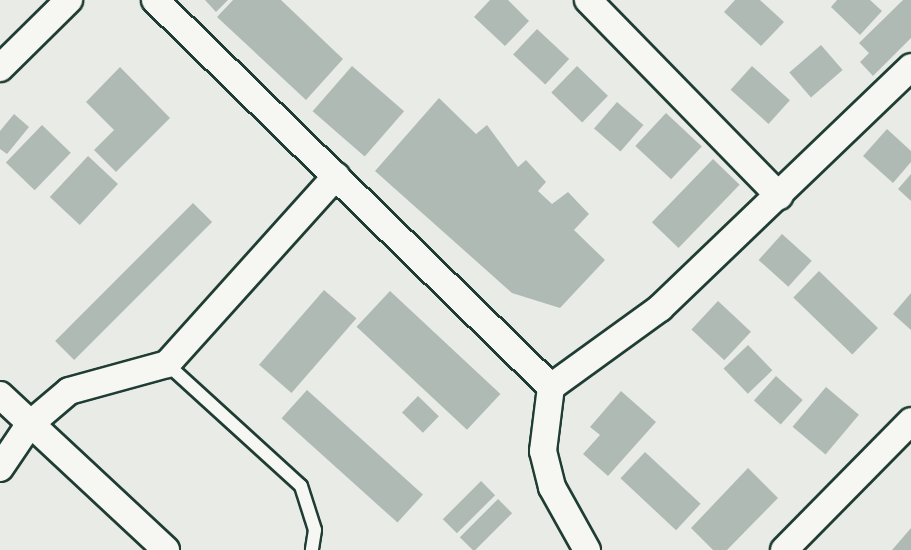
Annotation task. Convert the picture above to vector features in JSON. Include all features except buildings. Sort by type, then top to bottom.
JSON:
[{"type":"street","points":[[155,0],[551,387]]},
{"type":"street","points":[[588,0],[779,196]]},
{"type":"street","points":[[0,68],[55,4]]},
{"type":"street","points":[[587,550],[552,487],[543,450],[551,387],[660,308],[911,68]]},
{"type":"street","points":[[0,468],[29,425],[69,391],[167,364],[336,176]]},
{"type":"street","points":[[0,395],[29,425],[166,550]]},
{"type":"street","points":[[792,547],[911,421]]},
{"type":"lane","points":[[167,364],[301,486],[315,530],[312,550]]}]
